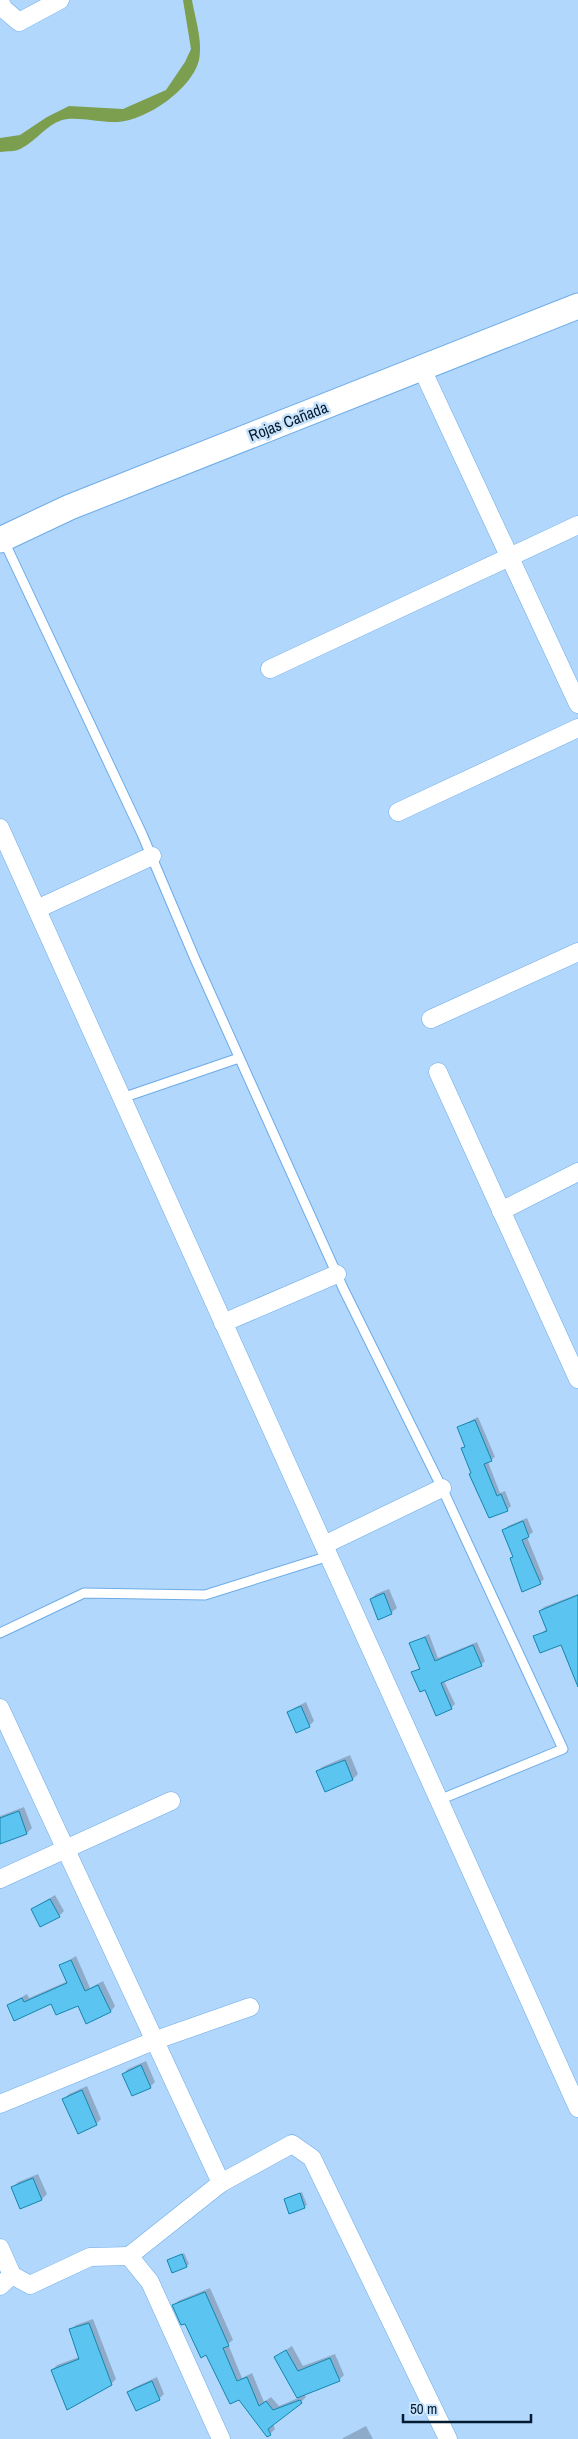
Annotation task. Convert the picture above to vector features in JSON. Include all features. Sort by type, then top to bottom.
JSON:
[{"type":"main road","name":"Rojas Cañada","points":[[1,540],[70,507],[578,306]]},
{"type":"street","points":[[0,2],[4,9],[19,22],[60,0]]},
{"type":"street","points":[[422,369],[578,704]]},
{"type":"street","points":[[270,669],[578,525]]},
{"type":"street","points":[[398,812],[578,728]]},
{"type":"street","points":[[0,828],[578,2108]]},
{"type":"street","points":[[36,909],[152,856]]},
{"type":"street","points":[[430,1019],[578,952]]},
{"type":"street","points":[[438,1072],[578,1378]]},
{"type":"street","points":[[501,1211],[578,1172]]},
{"type":"street","points":[[224,1323],[336,1274]]},
{"type":"street","points":[[326,1550],[442,1488]]},
{"type":"street","points":[[0,1708],[221,2183]]},
{"type":"street","points":[[0,1879],[171,1801]]},
{"type":"street","points":[[0,2104],[156,2040],[250,2006]]},
{"type":"street","points":[[0,2248],[6,2281],[30,2285],[90,2257],[128,2256],[221,2183],[292,2144],[312,2158],[448,2439]]},
{"type":"street","points":[[128,2256],[150,2282],[221,2439]]},
{"type":"lane","points":[[1,540],[152,856],[239,1058],[336,1274],[442,1488],[562,1749],[439,1800]]},
{"type":"lane","points":[[122,1098],[239,1058]]},
{"type":"lane","points":[[0,1633],[84,1593],[206,1595],[326,1550]]},
{"type":"shaded area","points":[[183,0],[192,0],[200,53],[195,71],[178,92],[142,116],[118,122],[62,120],[20,149],[0,152],[0,138],[20,135],[47,117],[69,106],[123,109],[166,90],[185,62],[191,49]]},
{"type":"building","points":[[475,1420],[492,1461],[484,1464],[497,1496],[501,1494],[508,1511],[489,1518],[469,1474],[471,1473],[461,1448],[465,1447],[457,1427]]},
{"type":"building","points":[[523,1521],[529,1537],[522,1540],[541,1584],[522,1592],[510,1558],[513,1557],[502,1530]]},
{"type":"building","points":[[384,1593],[392,1614],[378,1620],[370,1599]]},
{"type":"building","points":[[578,1595],[578,1687],[561,1645],[540,1653],[533,1636],[547,1631],[539,1611]]},
{"type":"building","points":[[425,1637],[435,1661],[473,1645],[482,1666],[441,1683],[452,1709],[436,1716],[425,1690],[420,1692],[411,1672],[420,1669],[409,1643]]},
{"type":"building","points":[[301,1706],[310,1727],[296,1733],[287,1712]]},
{"type":"building","points":[[345,1760],[353,1780],[325,1792],[316,1771]]},
{"type":"building","points":[[19,1811],[27,1834],[0,1844],[0,1818]]},
{"type":"building","points":[[50,1899],[60,1917],[40,1927],[31,1909]]},
{"type":"building","points":[[71,1960],[85,1991],[98,1985],[111,2012],[86,2024],[78,2006],[56,2015],[51,2004],[14,2021],[7,2005],[22,1998],[24,2002],[67,1983],[59,1965]]},
{"type":"building","points":[[141,2065],[151,2088],[132,2096],[122,2074]]},
{"type":"building","points":[[82,2090],[97,2125],[78,2134],[62,2099]]},
{"type":"building","points":[[33,2178],[42,2200],[20,2209],[11,2187]]},
{"type":"building","points":[[300,2193],[305,2208],[289,2214],[284,2199]]},
{"type":"building","points":[[182,2254],[187,2267],[172,2273],[167,2260]]},
{"type":"building","points":[[205,2292],[229,2346],[223,2348],[237,2381],[247,2377],[259,2406],[266,2401],[273,2410],[300,2400],[302,2403],[268,2429],[271,2435],[267,2437],[239,2400],[230,2404],[206,2355],[201,2358],[185,2324],[181,2325],[172,2305]]},
{"type":"building","points":[[89,2323],[112,2385],[67,2410],[51,2370],[79,2359],[69,2329]]},
{"type":"building","points":[[286,2350],[298,2371],[330,2358],[340,2381],[297,2398],[274,2357]]},
{"type":"building","points":[[152,2381],[160,2400],[136,2411],[127,2392]]}]
